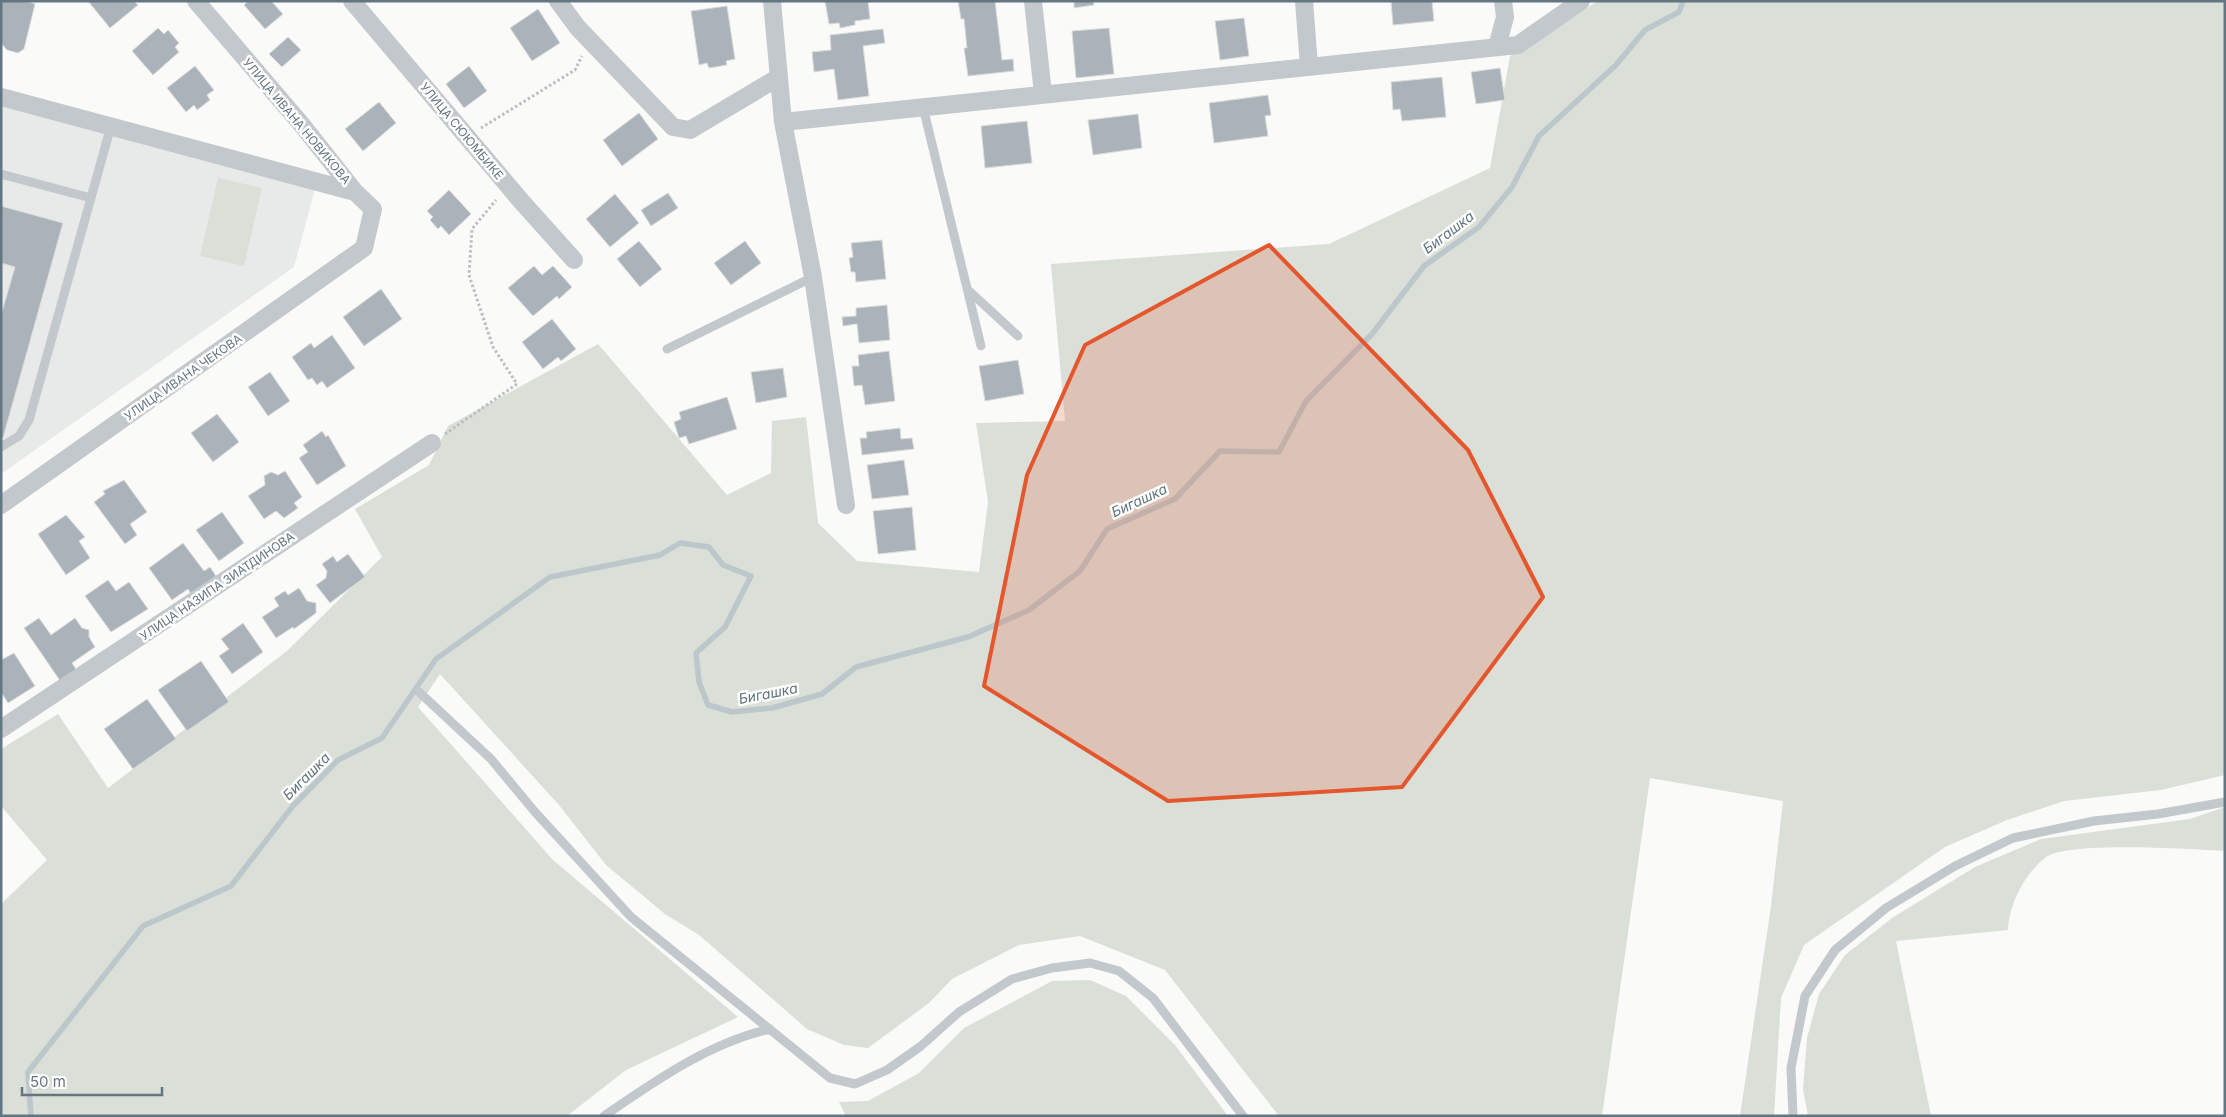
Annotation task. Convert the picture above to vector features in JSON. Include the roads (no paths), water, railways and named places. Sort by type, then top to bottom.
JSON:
[{"type":"street","name":"УЛИЦА ИВАНА НОВИКОВА","points":[[196,1],[302,125],[355,192],[373,209],[364,248]]},
{"type":"street","name":"УЛИЦА СЮЮМБИКЕ","points":[[352,1],[574,260]]},
{"type":"street","points":[[558,1],[578,28],[672,127],[690,130],[779,77]]},
{"type":"street","points":[[772,1],[783,122],[813,277],[846,505]]},
{"type":"street","points":[[1034,1],[1043,94]]},
{"type":"street","points":[[1304,1],[1309,66]]},
{"type":"street","points":[[1497,47],[1505,17],[1503,1]]},
{"type":"street","points":[[783,122],[1518,45],[1581,1]]},
{"type":"street","points":[[1,97],[355,192]]},
{"type":"street","name":"УЛИЦА ИВАНА ЧЕКОВА","points":[[1,505],[364,248]]},
{"type":"street","name":"УЛИЦА НАЗИПА ЗИАТДИНОВА","points":[[1,729],[432,443]]},
{"type":"lane","points":[[923,107],[981,346]]},
{"type":"lane","points":[[1,447],[19,436],[29,420],[111,126]]},
{"type":"lane","points":[[1,174],[91,198]]},
{"type":"lane","points":[[667,349],[813,277]]},
{"type":"lane","points":[[967,289],[1018,336]]},
{"type":"lane","points":[[420,692],[491,759],[535,812],[631,917],[830,1078],[855,1084],[888,1070],[922,1046],[959,1012],[1012,979],[1052,968],[1090,963],[1119,971],[1153,998],[1243,1116]]},
{"type":"lane","points":[[1793,1116],[1791,1068],[1805,996],[1835,950],[1886,908],[1955,866],[2013,838],[2094,821],[2158,814],[2225,802]]},
{"type":"lane","points":[[604,1116],[645,1087],[724,1043],[770,1029]]},
{"type":"waterway","name":"Бигашка","points":[[31,1116],[28,1072],[143,926],[231,886],[292,807],[338,760],[382,738],[436,659],[550,577],[660,555],[680,543],[709,547],[723,565],[751,576],[725,627],[696,653],[699,682],[708,705],[732,712],[772,708],[822,694],[856,667],[968,637],[1029,610],[1080,571],[1107,529],[1175,499],[1220,451],[1279,452],[1306,401],[1372,334],[1424,266],[1479,227],[1512,187],[1539,136],[1616,65],[1645,30],[1679,12],[1683,1]]}]
